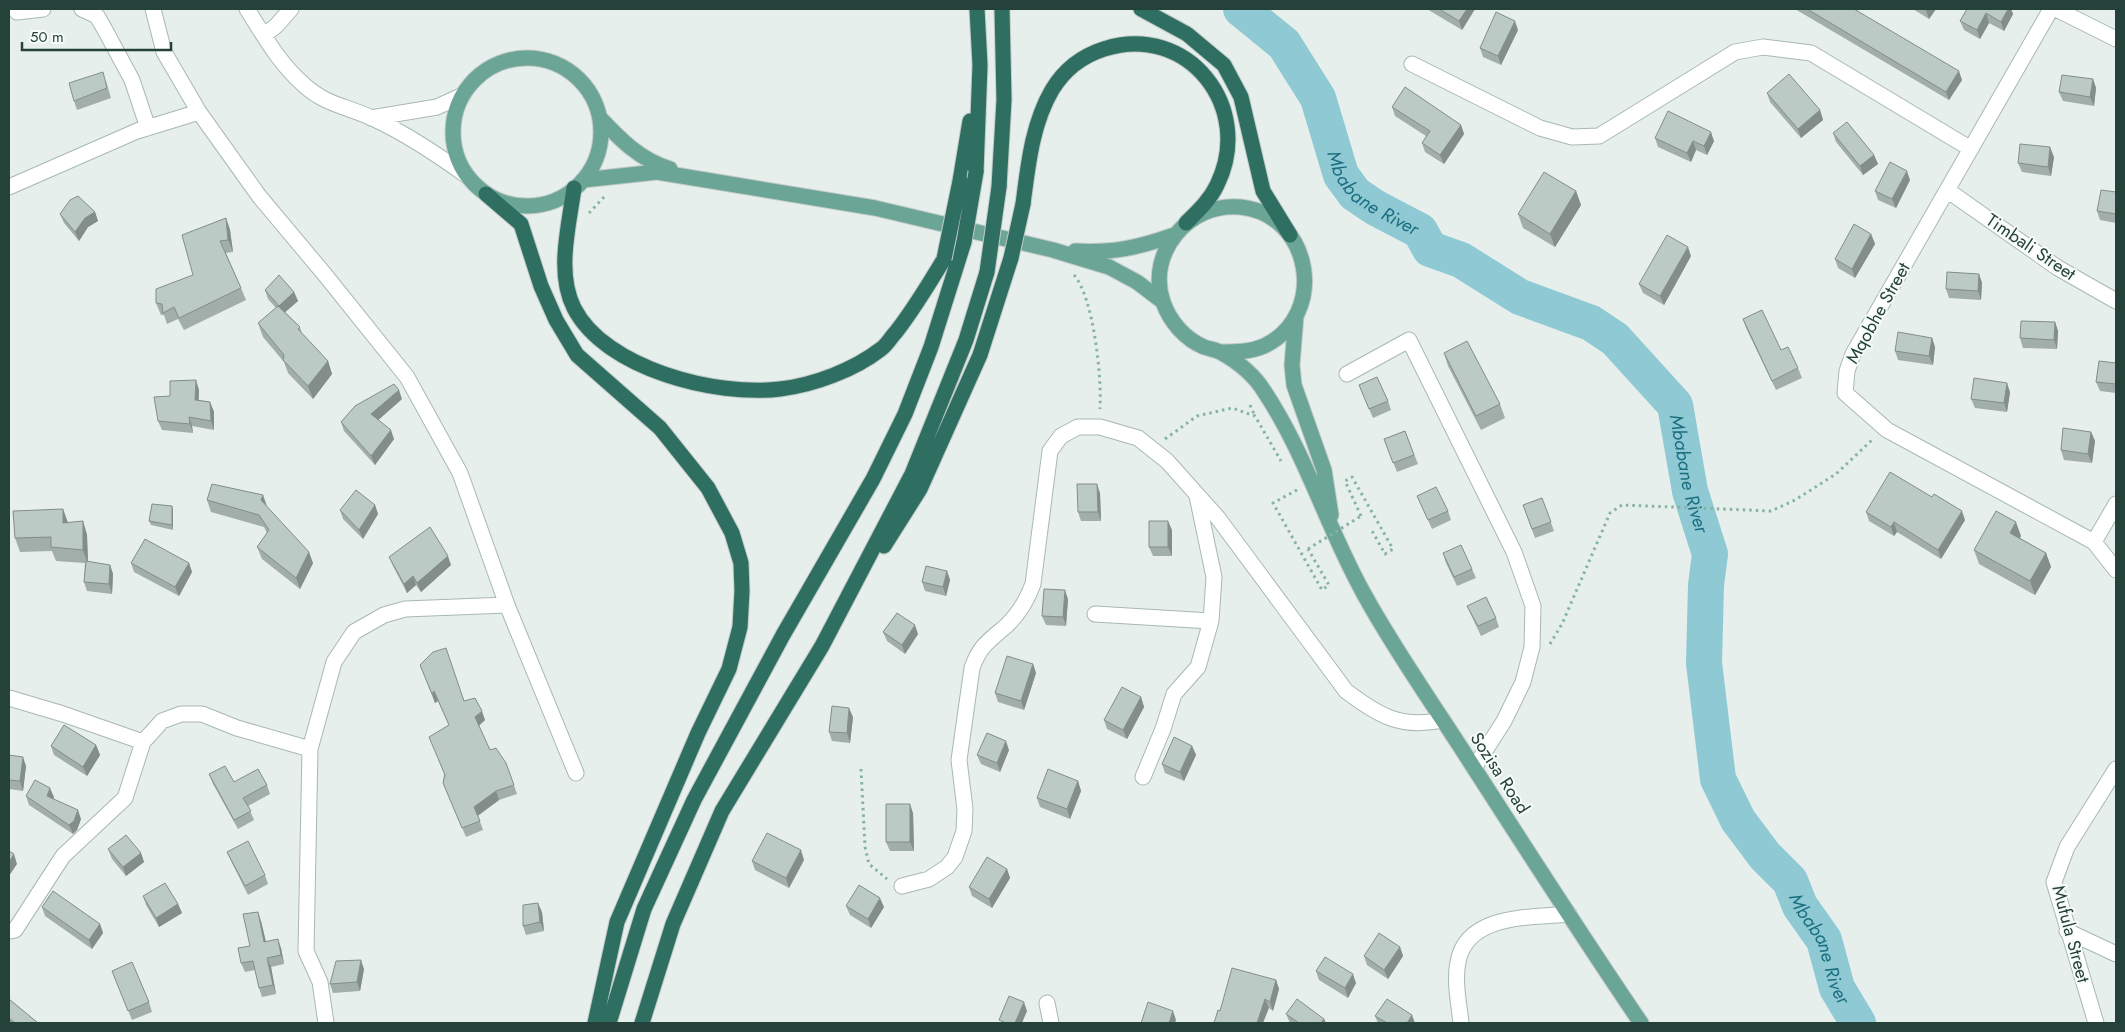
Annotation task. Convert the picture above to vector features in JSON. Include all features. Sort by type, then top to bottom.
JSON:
[{"type":"highway","points":[[609,1023],[644,909],[694,800],[783,635],[873,479],[905,414],[931,347],[964,242],[976,172],[980,65],[977,9]]},
{"type":"highway","points":[[822,646],[912,474],[966,340],[987,272],[999,187],[1004,100],[1002,9]]},
{"type":"highway","points":[[1141,9],[1186,34],[1224,65],[1241,96],[1263,191],[1290,235]]},
{"type":"highway","points":[[642,1023],[673,924],[722,811],[920,489],[980,355],[1011,258],[1023,204],[1029,155],[1040,119],[1051,91],[1068,68],[1091,53],[1117,45],[1144,43],[1173,51],[1192,63],[1207,79],[1220,100],[1228,125],[1228,156],[1218,185],[1207,202],[1186,223]]},
{"type":"highway","points":[[578,184],[565,251],[567,284],[574,308],[594,334],[626,358],[671,377],[700,385],[734,390],[780,390],[817,381],[853,366],[883,348],[921,298],[944,259],[960,181],[980,65]]},
{"type":"highway","points":[[486,194],[521,224],[541,286],[556,320],[577,356],[660,428],[708,488],[732,532],[741,563],[740,627],[729,669],[698,733],[617,922],[595,1023]]},
{"type":"main road","points":[[516,58],[535,58],[553,63],[570,72],[584,85],[594,100],[600,118],[599,151],[593,166],[578,184],[551,202],[535,206],[518,206],[502,202],[486,194],[466,175],[457,159],[453,140],[453,121],[463,95],[468,86],[482,73],[498,64],[516,58]]},
{"type":"main road","points":[[600,118],[630,149],[659,166],[702,179]]},
{"type":"main road","points":[[578,184],[657,172],[875,208],[1054,250],[1109,267],[1137,282],[1162,301]]},
{"type":"main road","points":[[1241,207],[1260,212],[1277,221],[1290,235],[1299,250],[1305,266],[1306,284],[1303,300],[1296,316],[1282,333],[1264,346],[1243,352],[1221,352],[1201,346],[1184,335],[1171,319],[1162,301],[1159,284],[1160,266],[1165,250],[1174,235],[1186,223],[1203,213],[1221,208],[1241,207]]},
{"type":"main road","points":[[1054,250],[1106,252],[1141,247],[1174,235]]},
{"type":"main road","points":[[1296,316],[1292,365],[1294,385],[1324,470],[1335,539]]},
{"type":"main road","points":[[1221,352],[1243,367],[1261,386],[1283,422],[1335,539]]},
{"type":"main road","name":"Sozisa Road","points":[[1335,539],[1364,595],[1443,720],[1642,1023]]},
{"type":"street","points":[[18,12],[43,9]]},
{"type":"street","points":[[82,9],[97,16],[110,39],[132,80],[148,128]]},
{"type":"street","points":[[153,9],[164,52],[199,112],[259,196],[407,377],[460,473],[507,604],[576,773]]},
{"type":"street","points":[[247,9],[283,64],[305,86],[331,104],[371,118],[424,146],[466,175]]},
{"type":"street","points":[[264,35],[276,26],[291,9]]},
{"type":"street","name":"Mqobhe Street","points":[[2052,9],[1853,354],[1847,371],[1845,393],[1887,430],[2094,542]]},
{"type":"street","points":[[2056,9],[2116,38]]},
{"type":"street","points":[[1412,64],[1540,128],[1572,137],[1598,136],[1735,52],[1762,47],[1811,53],[1971,149]]},
{"type":"street","points":[[371,118],[437,107],[463,95]]},
{"type":"street","points":[[9,187],[148,128],[199,112]]},
{"type":"street","name":"Timbali Street","points":[[1947,190],[2058,268],[2116,301]]},
{"type":"street","points":[[1347,374],[1410,340],[1517,561],[1533,606],[1532,648],[1523,682],[1504,721],[1474,768]]},
{"type":"street","points":[[902,886],[929,879],[948,868],[955,857],[964,831],[965,809],[959,760],[965,709],[977,655],[984,644],[1018,613],[1028,597],[1033,584],[1050,451],[1061,436],[1078,426],[1100,427],[1138,438],[1167,461],[1218,518],[1346,691],[1367,707],[1395,721],[1422,724],[1443,720]]},
{"type":"street","points":[[1143,777],[1163,729],[1174,694],[1198,667],[1211,621],[1214,578],[1197,495]]},
{"type":"street","points":[[2116,504],[2094,542],[2116,570]]},
{"type":"street","points":[[326,1023],[320,982],[306,951],[310,749],[334,662],[354,632],[384,615],[405,609],[507,604]]},
{"type":"street","points":[[1094,614],[1211,621]]},
{"type":"street","points":[[9,698],[63,714],[143,742]]},
{"type":"street","points":[[12,931],[63,856],[125,798],[143,742],[162,722],[181,714],[202,714],[237,728],[310,749]]},
{"type":"street","name":"Mufula Street","points":[[2096,1023],[2067,931],[2054,882],[2067,847],[2116,769]]},
{"type":"street","points":[[1461,1023],[1458,961],[1465,944],[1478,930],[1494,923],[1569,914]]},
{"type":"street","points":[[2067,931],[2116,954]]},
{"type":"street","points":[[1047,1003],[1051,1023]]},
{"type":"path","points":[[588,215],[600,200],[607,195]]},
{"type":"path","points":[[1069,270],[1081,283],[1093,328],[1101,394],[1100,427]]},
{"type":"path","points":[[1145,444],[1166,438],[1197,416],[1232,408],[1255,416],[1283,465]]},
{"type":"path","points":[[1527,667],[1541,658],[1562,624],[1610,513],[1622,505],[1771,511],[1795,500],[1836,474],[1868,442],[1887,430]]},
{"type":"path","points":[[1292,481],[1297,489],[1273,504],[1322,590],[1328,585],[1308,549],[1361,516],[1345,481],[1352,477],[1392,549],[1385,554],[1371,529]]},
{"type":"path","points":[[860,769],[865,847],[869,864],[883,877],[902,886]]},
{"type":"building","points":[[1439,9],[1467,9],[1459,21]]},
{"type":"building","points":[[1807,9],[1854,9],[1959,71],[1946,92]]},
{"type":"building","points":[[1967,9],[2008,9],[2001,22],[1986,13],[1977,30],[1960,21]]},
{"type":"building","points":[[1496,12],[1515,21],[1498,56],[1480,48]]},
{"type":"building","points":[[103,72],[107,88],[74,101],[69,83]]},
{"type":"building","points":[[1789,74],[1820,110],[1798,129],[1767,93]]},
{"type":"building","points":[[2062,75],[2093,79],[2090,97],[2059,92]]},
{"type":"building","points":[[1405,87],[1461,125],[1440,155],[1422,143],[1430,131],[1392,107]]},
{"type":"building","points":[[1668,111],[1711,132],[1704,146],[1693,141],[1687,153],[1655,138]]},
{"type":"building","points":[[1847,122],[1874,155],[1860,166],[1833,133]]},
{"type":"building","points":[[2020,144],[2050,147],[2048,167],[2018,163]]},
{"type":"building","points":[[1890,162],[1907,171],[1892,199],[1875,191]]},
{"type":"building","points":[[1544,172],[1576,191],[1550,234],[1518,214]]},
{"type":"building","points":[[2101,190],[2116,192],[2116,214],[2097,211]]},
{"type":"building","points":[[78,196],[95,212],[85,218],[75,232],[60,214],[70,200]]},
{"type":"building","points":[[226,218],[228,240],[220,241],[241,288],[179,318],[174,307],[163,313],[162,304],[156,303],[156,289],[193,275],[182,235]]},
{"type":"building","points":[[1854,224],[1871,234],[1852,269],[1835,259]]},
{"type":"building","points":[[1667,235],[1688,247],[1660,296],[1639,284]]},
{"type":"building","points":[[1947,272],[1979,274],[1978,291],[1946,289]]},
{"type":"building","points":[[279,275],[294,292],[279,306],[265,290]]},
{"type":"building","points":[[278,306],[300,327],[298,329],[328,361],[308,386],[283,360],[284,355],[258,323]]},
{"type":"building","points":[[1762,310],[1781,350],[1788,347],[1798,368],[1772,381],[1743,319]]},
{"type":"building","points":[[2021,321],[2055,322],[2054,340],[2020,338]]},
{"type":"building","points":[[1898,332],[1932,338],[1929,356],[1895,351]]},
{"type":"building","points":[[1467,341],[1500,404],[1476,416],[1444,353]]},
{"type":"building","points":[[2099,361],[2116,363],[2116,384],[2096,382]]},
{"type":"building","points":[[1377,377],[1388,401],[1369,409],[1359,385]]},
{"type":"building","points":[[1974,378],[2007,383],[2004,403],[1971,399]]},
{"type":"building","points":[[196,380],[195,400],[210,402],[211,421],[189,417],[190,424],[158,421],[154,397],[170,396],[170,381]]},
{"type":"building","points":[[394,384],[399,390],[371,414],[391,430],[371,456],[341,422],[355,406]]},
{"type":"building","points":[[2063,428],[2091,432],[2088,454],[2061,450]]},
{"type":"building","points":[[1405,431],[1414,455],[1393,463],[1384,439]]},
{"type":"building","points":[[1890,472],[1932,497],[1934,494],[1962,511],[1938,550],[1894,522],[1891,527],[1866,512]]},
{"type":"building","points":[[212,484],[263,495],[261,500],[309,552],[296,578],[257,547],[269,530],[259,515],[207,500]]},
{"type":"building","points":[[1077,484],[1097,484],[1098,512],[1078,512]]},
{"type":"building","points":[[1436,487],[1448,511],[1428,520],[1417,496]]},
{"type":"building","points":[[356,490],[375,505],[359,530],[340,510]]},
{"type":"building","points":[[1542,498],[1551,522],[1532,529],[1523,505]]},
{"type":"building","points":[[152,504],[172,506],[172,525],[149,521]]},
{"type":"building","points":[[63,509],[63,523],[83,521],[83,550],[51,547],[51,537],[15,538],[13,511]]},
{"type":"building","points":[[1996,511],[2016,522],[2010,533],[2046,553],[2030,581],[1974,550]]},
{"type":"building","points":[[1149,521],[1168,521],[1168,547],[1149,547]]},
{"type":"building","points":[[430,527],[448,556],[417,583],[413,576],[404,584],[389,557]]},
{"type":"building","points":[[145,539],[189,563],[175,587],[131,563]]},
{"type":"building","points":[[1461,545],[1472,569],[1454,577],[1443,553]]},
{"type":"building","points":[[86,561],[110,565],[109,584],[84,582]]},
{"type":"building","points":[[926,566],[947,571],[943,587],[922,582]]},
{"type":"building","points":[[1044,589],[1065,590],[1063,617],[1042,616]]},
{"type":"building","points":[[1486,597],[1496,618],[1478,626],[1467,606]]},
{"type":"building","points":[[897,613],[915,625],[902,645],[883,632]]},
{"type":"building","points":[[446,648],[464,701],[475,698],[482,711],[475,717],[490,750],[496,748],[506,763],[514,785],[496,791],[474,807],[480,821],[462,828],[443,783],[445,775],[429,737],[449,725],[434,691],[432,694],[420,665],[433,652]]},
{"type":"building","points":[[1007,656],[1033,664],[1021,701],[995,693]]},
{"type":"building","points":[[1122,687],[1141,697],[1123,730],[1104,720]]},
{"type":"building","points":[[832,706],[849,708],[847,733],[829,732]]},
{"type":"building","points":[[64,725],[96,745],[83,767],[51,746]]},
{"type":"building","points":[[987,733],[1006,741],[997,763],[977,755]]},
{"type":"building","points":[[1174,737],[1192,746],[1180,772],[1162,764]]},
{"type":"building","points":[[9,755],[23,757],[20,781],[9,780]]},
{"type":"building","points":[[225,766],[234,782],[258,769],[267,785],[243,798],[251,811],[234,820],[209,774]]},
{"type":"building","points":[[1048,769],[1078,781],[1067,809],[1037,798]]},
{"type":"building","points":[[35,780],[50,788],[47,796],[78,810],[74,821],[69,825],[26,796]]},
{"type":"building","points":[[886,804],[910,804],[910,842],[886,842]]},
{"type":"building","points":[[767,833],[801,850],[786,878],[752,861]]},
{"type":"building","points":[[126,835],[141,853],[123,867],[108,849]]},
{"type":"building","points":[[248,841],[265,875],[245,886],[227,852]]},
{"type":"building","points":[[9,851],[14,854],[9,862]]},
{"type":"building","points":[[987,857],[1007,869],[989,899],[969,887]]},
{"type":"building","points":[[165,883],[178,904],[156,918],[143,896]]},
{"type":"building","points":[[859,885],[880,898],[868,919],[846,906]]},
{"type":"building","points":[[53,891],[100,924],[89,940],[42,907]]},
{"type":"building","points":[[538,903],[540,922],[523,926],[523,905]]},
{"type":"building","points":[[258,912],[264,942],[278,939],[281,955],[267,958],[273,985],[259,988],[253,961],[241,963],[238,948],[250,946],[243,914]]},
{"type":"building","points":[[1379,933],[1400,947],[1384,970],[1364,956]]},
{"type":"building","points":[[1325,957],[1353,974],[1345,988],[1316,971]]},
{"type":"building","points":[[361,960],[357,982],[330,984],[336,961]]},
{"type":"building","points":[[132,962],[149,1002],[128,1011],[112,971]]},
{"type":"building","points":[[1232,968],[1276,980],[1270,1002],[1265,999],[1257,1023],[1214,1023],[1218,1010],[1220,1011]]},
{"type":"building","points":[[1009,996],[1024,1002],[1015,1023],[1006,1023],[999,1020]]},
{"type":"building","points":[[9,999],[38,1023],[15,1023],[9,1018]]},
{"type":"building","points":[[1297,999],[1324,1019],[1321,1023],[1299,1023],[1286,1014]]},
{"type":"building","points":[[1387,999],[1412,1015],[1407,1023],[1387,1023],[1375,1016]]},
{"type":"building","points":[[1148,1002],[1173,1011],[1169,1023],[1141,1023]]},
{"type":"waterway","name":"Mbabane River","points":[[1241,9],[1284,44],[1318,98],[1341,175],[1355,194],[1376,208],[1420,231],[1430,249],[1461,260],[1520,297],[1591,323],[1615,339],[1675,405],[1690,491],[1710,554],[1706,585],[1704,663],[1718,779],[1738,820],[1765,856],[1790,881],[1800,906],[1824,940],[1837,988],[1858,1023]]}]
